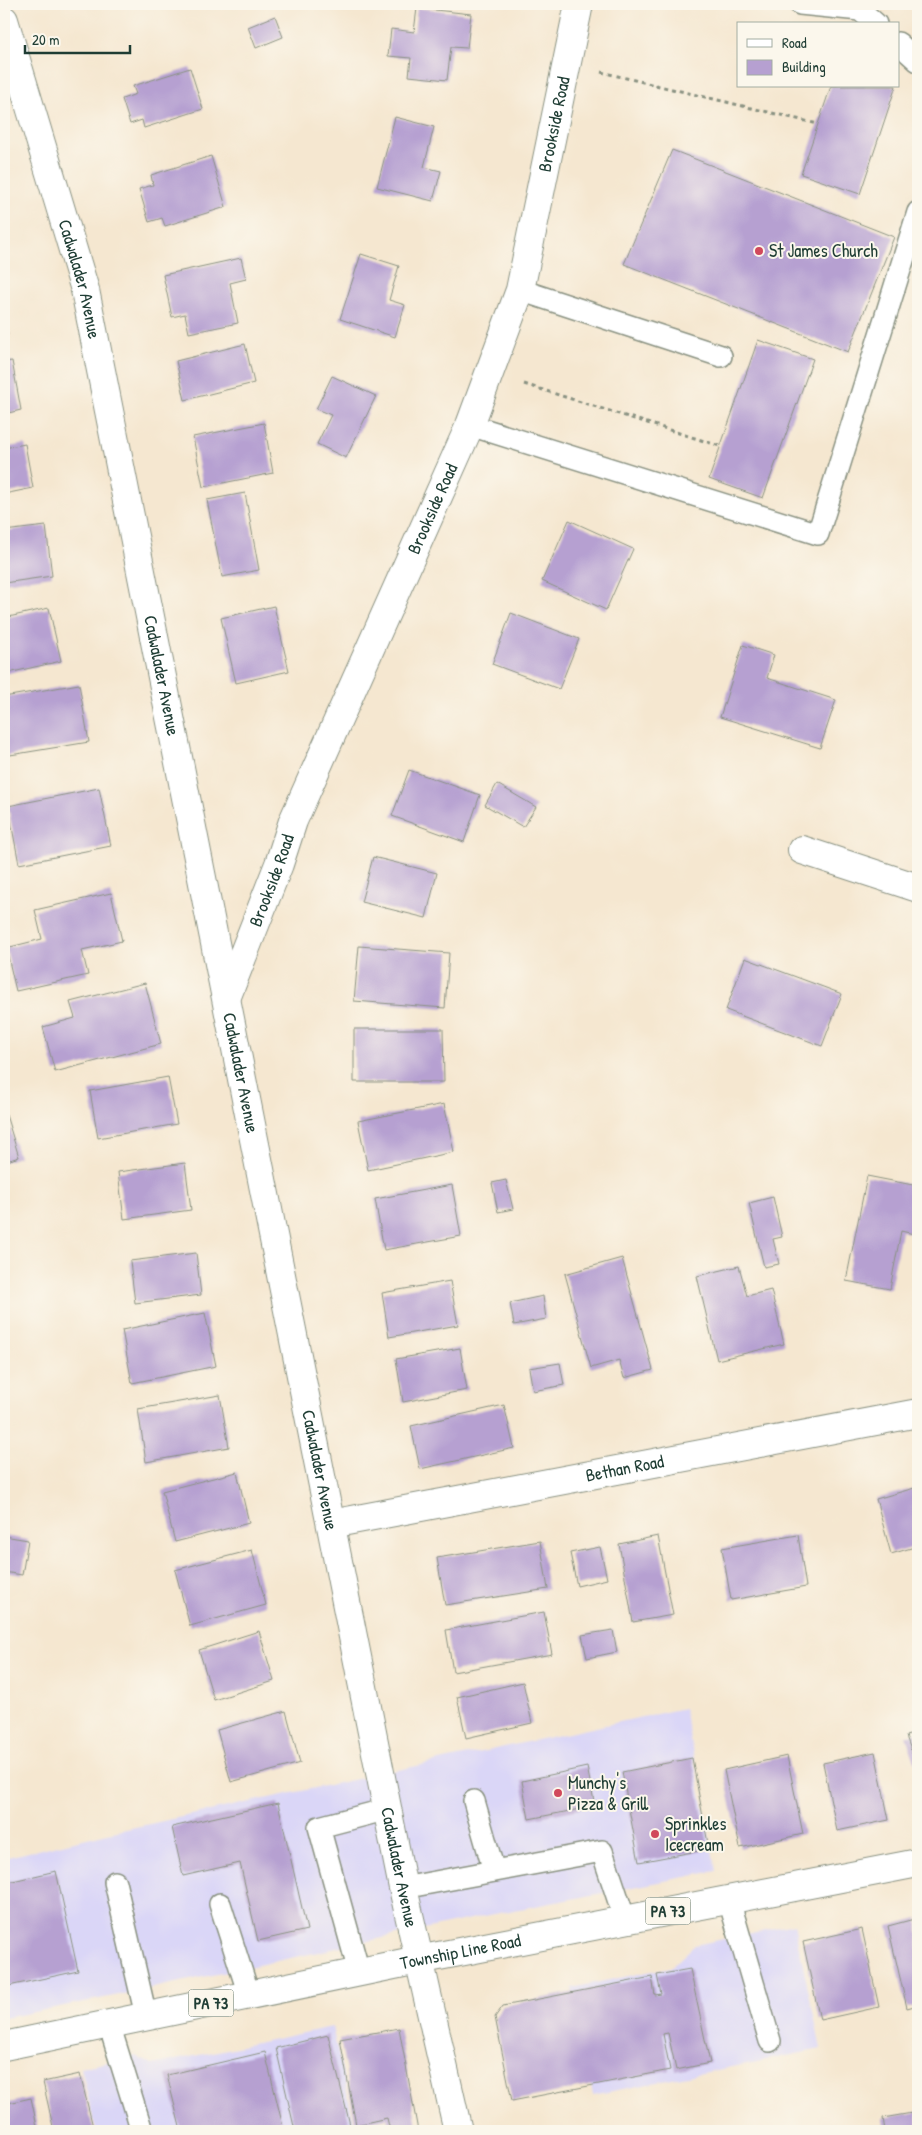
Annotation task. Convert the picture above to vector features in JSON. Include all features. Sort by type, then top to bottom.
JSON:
[{"type":"street","name":"Brookside Road","points":[[227,996],[279,864],[293,821],[470,425],[520,290],[579,4]]},
{"type":"street","name":"Cadwalader Avenue","points":[[4,20],[85,290],[200,876],[227,996],[403,1888],[458,2131]]},
{"type":"street","points":[[802,850],[918,888]]},
{"type":"street","name":"Bethan Road","points":[[331,1524],[918,1413]]},
{"type":"street","name":"Township Line Road","points":[[4,2046],[418,1960],[918,1863]]},
{"type":"lane","points":[[800,4],[860,10],[874,22]]},
{"type":"lane","points":[[900,45],[918,61]]},
{"type":"lane","points":[[470,425],[818,534],[918,212]]},
{"type":"lane","points":[[520,290],[721,356]]},
{"type":"lane","points":[[474,1801],[494,1871]]},
{"type":"lane","points":[[359,1972],[319,1827],[388,1809]]},
{"type":"lane","points":[[403,1888],[602,1851],[625,1920]]},
{"type":"lane","points":[[115,1882],[146,2016]]},
{"type":"lane","points":[[729,1900],[770,2041]]},
{"type":"lane","points":[[220,1904],[249,1995]]},
{"type":"lane","points":[[110,2024],[142,2131]]},
{"type":"path","points":[[601,72],[818,124]]},
{"type":"path","points":[[524,384],[720,446]]},
{"type":"shaded area","points":[[684,1708],[716,1871],[484,1916],[144,1990],[4,2018],[4,1858],[108,1833]]},
{"type":"shaded area","points":[[794,1924],[821,2049],[593,2095],[572,1988],[671,1967],[695,1945]]},
{"type":"shaded area","points":[[332,2027],[356,2131],[96,2131],[81,2068],[136,2056],[152,2065]]},
{"type":"building","points":[[417,8],[471,14],[467,48],[451,47],[447,80],[409,76],[411,58],[388,56],[391,29],[414,32]]},
{"type":"building","points":[[275,16],[283,37],[256,48],[248,27]]},
{"type":"building","points":[[190,68],[203,109],[144,128],[142,120],[130,124],[122,99],[136,94],[133,86]]},
{"type":"building","points":[[830,88],[895,88],[860,194],[801,174]]},
{"type":"building","points":[[395,117],[434,127],[424,167],[441,171],[433,201],[377,187]]},
{"type":"building","name":"St James Church","points":[[672,150],[894,237],[848,352],[624,264]]},
{"type":"building","points":[[211,156],[226,207],[165,226],[162,218],[149,222],[139,189],[153,185],[151,175]]},
{"type":"building","points":[[361,254],[399,266],[389,300],[405,305],[395,337],[340,319]]},
{"type":"building","points":[[241,258],[246,279],[230,283],[238,323],[189,333],[185,314],[172,317],[163,275]]},
{"type":"building","points":[[4,319],[8,335],[4,336]]},
{"type":"building","points":[[758,340],[813,359],[763,498],[709,479]]},
{"type":"building","points":[[245,344],[254,383],[185,400],[176,361]]},
{"type":"building","points":[[12,361],[21,410],[4,414],[4,362]]},
{"type":"building","points":[[332,376],[376,396],[346,458],[317,444],[331,415],[316,409]]},
{"type":"building","points":[[264,423],[273,473],[203,487],[193,437]]},
{"type":"building","points":[[25,444],[33,488],[4,494],[4,448]]},
{"type":"building","points":[[245,493],[259,570],[222,577],[207,500]]},
{"type":"building","points":[[569,520],[633,549],[606,610],[542,581]]},
{"type":"building","points":[[46,526],[52,576],[4,583],[4,531]]},
{"type":"building","points":[[274,606],[289,671],[236,683],[221,618]]},
{"type":"building","points":[[49,608],[61,661],[4,674],[4,618]]},
{"type":"building","points":[[511,613],[579,639],[559,689],[492,664]]},
{"type":"building","points":[[743,645],[774,655],[767,678],[836,700],[820,748],[720,717]]},
{"type":"building","points":[[79,684],[89,742],[4,756],[4,697]]},
{"type":"building","points":[[409,770],[480,795],[464,842],[392,816]]},
{"type":"building","points":[[497,784],[536,807],[523,827],[485,805]]},
{"type":"building","points":[[99,788],[111,846],[19,864],[8,806]]},
{"type":"building","points":[[373,857],[437,873],[426,918],[361,902]]},
{"type":"building","points":[[111,893],[122,941],[82,950],[88,975],[16,991],[6,948],[42,939],[35,910]]},
{"type":"building","points":[[359,946],[449,953],[445,1008],[354,1001]]},
{"type":"building","points":[[745,958],[842,994],[822,1046],[726,1010]]},
{"type":"building","points":[[145,983],[161,1044],[55,1072],[43,1027],[75,1018],[70,1002]]},
{"type":"building","points":[[354,1029],[443,1029],[444,1082],[354,1082]]},
{"type":"building","points":[[168,1077],[177,1124],[98,1138],[90,1091]]},
{"type":"building","points":[[444,1104],[454,1152],[368,1170],[358,1121]]},
{"type":"building","points":[[4,1115],[6,1115],[19,1157],[4,1162]]},
{"type":"building","points":[[185,1163],[191,1210],[124,1219],[118,1172]]},
{"type":"building","points":[[867,1176],[918,1186],[918,1235],[901,1231],[890,1289],[846,1281]]},
{"type":"building","points":[[506,1180],[513,1209],[498,1212],[492,1183]]},
{"type":"building","points":[[452,1185],[461,1236],[384,1250],[375,1199]]},
{"type":"building","points":[[773,1197],[782,1237],[773,1239],[779,1264],[764,1267],[749,1203]]},
{"type":"building","points":[[196,1253],[201,1295],[135,1303],[130,1261]]},
{"type":"building","points":[[622,1258],[653,1370],[624,1378],[619,1360],[591,1368],[565,1274]]},
{"type":"building","points":[[739,1266],[747,1296],[771,1290],[784,1344],[717,1360],[697,1276]]},
{"type":"building","points":[[450,1281],[458,1325],[389,1337],[382,1293]]},
{"type":"building","points":[[543,1296],[546,1319],[514,1325],[510,1303]]},
{"type":"building","points":[[205,1313],[216,1366],[132,1383],[122,1330]]},
{"type":"building","points":[[460,1348],[467,1390],[403,1402],[396,1359]]},
{"type":"building","points":[[560,1363],[564,1385],[533,1391],[529,1368]]},
{"type":"building","points":[[220,1395],[229,1447],[146,1462],[138,1409]]},
{"type":"building","points":[[504,1405],[514,1448],[420,1469],[411,1426]]},
{"type":"building","points":[[237,1472],[249,1523],[175,1542],[162,1491]]},
{"type":"building","points":[[918,1487],[918,1546],[891,1554],[876,1499]]},
{"type":"building","points":[[798,1535],[806,1587],[731,1600],[722,1548]]},
{"type":"building","points":[[4,1536],[28,1540],[22,1575],[4,1572]]},
{"type":"building","points":[[658,1536],[673,1615],[633,1622],[619,1544]]},
{"type":"building","points":[[540,1541],[548,1589],[445,1605],[437,1558]]},
{"type":"building","points":[[600,1547],[607,1579],[577,1586],[570,1553]]},
{"type":"building","points":[[252,1550],[266,1605],[190,1626],[175,1570]]},
{"type":"building","points":[[544,1612],[552,1654],[453,1672],[446,1630]]},
{"type":"building","points":[[613,1630],[617,1652],[587,1658],[582,1635]]},
{"type":"building","points":[[259,1631],[274,1681],[214,1700],[199,1650]]},
{"type":"building","points":[[523,1682],[532,1723],[466,1738],[457,1697]]},
{"type":"building","points":[[286,1711],[300,1763],[231,1782],[217,1730]]},
{"type":"building","points":[[918,1732],[918,1770],[906,1736]]},
{"type":"building","points":[[875,1752],[889,1820],[837,1831],[823,1763]]},
{"type":"building","points":[[787,1756],[803,1834],[740,1848],[724,1770]]},
{"type":"building","points":[[692,1758],[709,1849],[639,1862],[622,1772]]},
{"type":"building","name":"Munchy's Pizza & Grill","points":[[587,1767],[595,1806],[529,1819],[522,1781]]},
{"type":"building","points":[[278,1803],[307,1930],[258,1941],[240,1863],[183,1876],[172,1827]]},
{"type":"building","points":[[56,1871],[78,1971],[4,1987],[4,1883]]},
{"type":"building","points":[[918,1918],[918,2005],[907,2008],[888,1926]]},
{"type":"building","points":[[862,1929],[879,2007],[820,2020],[803,1942]]},
{"type":"building","points":[[690,1969],[710,2063],[676,2070],[668,2033],[663,2034],[670,2070],[512,2101],[495,2017],[503,2006],[652,1977],[655,1995],[661,1994],[657,1975]]},
{"type":"building","points":[[399,2028],[418,2131],[390,2131],[387,2118],[356,2125],[340,2039]]},
{"type":"building","points":[[328,2035],[351,2129],[343,2131],[295,2131],[276,2048]]},
{"type":"building","points":[[265,2052],[284,2131],[181,2131],[167,2075]]},
{"type":"building","points":[[80,2074],[94,2131],[54,2131],[43,2082]]},
{"type":"building","points":[[31,2098],[38,2131],[4,2131],[4,2104]]},
{"type":"building","points":[[918,2112],[918,2131],[885,2131],[883,2118]]},
{"type":"place","name":"St James Church","points":[[759,251]]},
{"type":"place","name":"Munchy's Pizza & Grill","points":[[558,1793]]},
{"type":"place","name":"Sprinkles Icecream","points":[[655,1834]]}]
